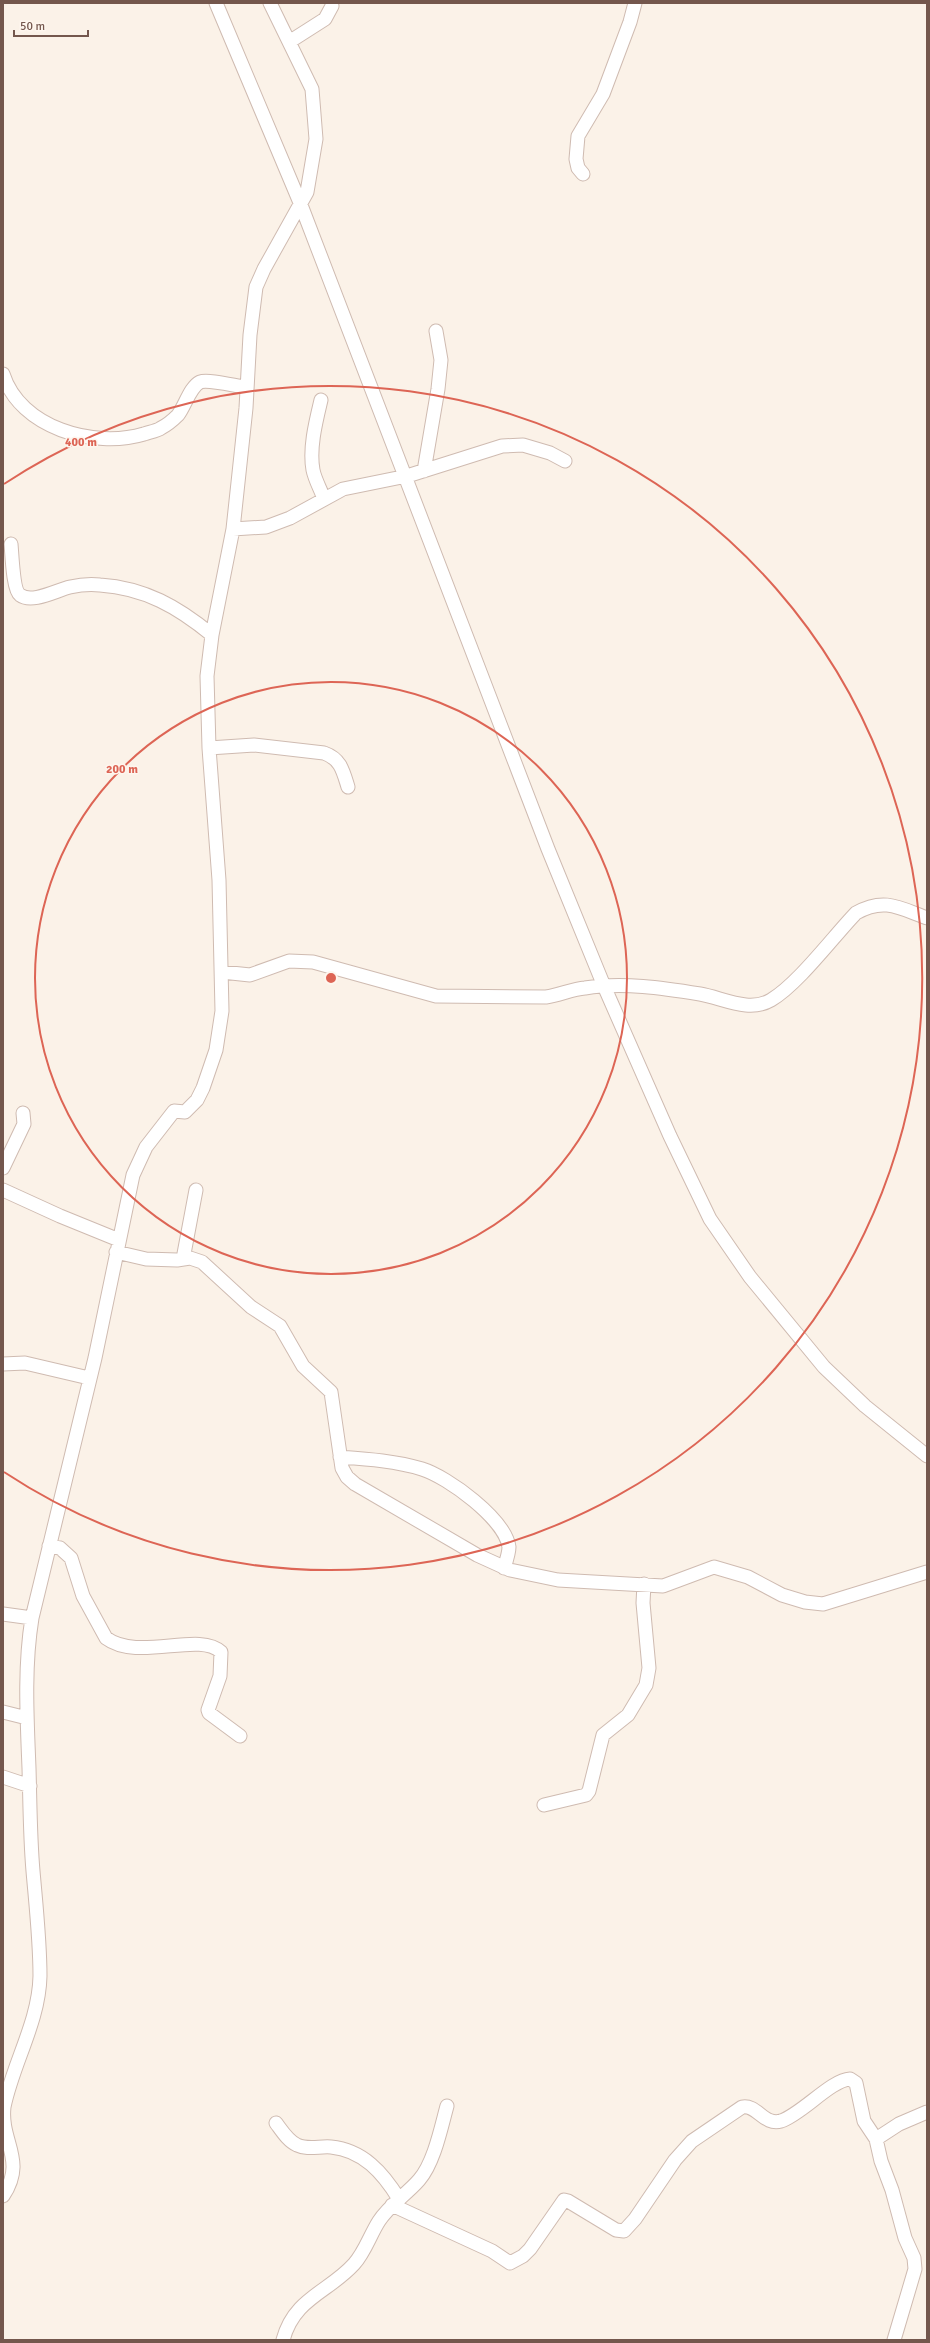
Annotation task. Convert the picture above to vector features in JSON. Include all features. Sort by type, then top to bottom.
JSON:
[{"type":"street","points":[[216,3],[302,205],[546,842],[604,986],[670,1136],[710,1219],[750,1277],[824,1367],[865,1406],[927,1456]]},
{"type":"street","points":[[3,2196],[12,2180],[14,2169],[5,2131],[4,2107],[32,2018],[40,1977],[27,1718],[28,1639],[90,1378],[133,1175],[146,1146],[174,1111],[185,1112],[197,1100],[203,1088],[216,1050],[222,1011],[219,880],[209,748],[208,676],[212,635],[233,529],[246,408],[245,387],[256,288],[272,252],[302,205],[310,182],[316,139],[312,89],[270,3]]},
{"type":"street","points":[[583,174],[578,168],[576,159],[578,136],[603,94],[630,22],[635,3]]},
{"type":"street","points":[[289,42],[325,19],[332,6]]},
{"type":"street","points":[[424,471],[436,405],[442,360],[436,331]]},
{"type":"street","points":[[3,374],[13,394],[26,409],[42,421],[62,431],[107,438],[133,437],[161,429],[177,415],[194,387],[200,382],[207,381],[245,387]]},
{"type":"street","points":[[321,400],[315,424],[313,470],[324,499]]},
{"type":"street","points":[[233,529],[266,527],[290,518],[343,489],[406,476],[502,446],[523,445],[550,453],[566,461]]},
{"type":"street","points":[[12,544],[16,585],[18,593],[22,596],[30,598],[72,587],[100,585],[132,591],[158,598],[192,618],[212,635]]},
{"type":"street","points":[[209,748],[254,745],[324,753],[332,756],[340,763],[348,787]]},
{"type":"street","points":[[222,972],[250,975],[289,961],[313,962],[436,996],[546,997],[562,995],[583,988],[604,986],[660,988],[701,994],[751,1006],[759,1005],[771,1000],[787,987],[851,918],[865,908],[885,904],[927,918]]},
{"type":"street","points":[[3,1168],[24,1124],[24,1113]]},
{"type":"street","points":[[3,1190],[60,1216],[146,1259],[190,1258],[202,1262],[251,1307],[280,1326],[303,1366],[331,1392],[342,1468],[347,1477],[355,1484],[457,1543],[504,1568],[558,1580],[669,1584],[714,1567],[748,1577],[782,1595],[806,1602],[823,1604],[927,1572]]},
{"type":"street","points":[[183,1259],[196,1190]]},
{"type":"street","points":[[3,1364],[25,1363],[90,1378]]},
{"type":"street","points":[[340,1457],[402,1464],[423,1469],[456,1488],[481,1506],[502,1528],[509,1548],[504,1568]]},
{"type":"street","points":[[49,1546],[60,1548],[71,1558],[83,1596],[106,1638],[112,1643],[153,1648],[211,1645],[222,1652],[223,1662],[220,1676],[208,1710],[240,1736]]},
{"type":"street","points":[[544,1805],[586,1795],[589,1791],[603,1735],[628,1715],[646,1685],[648,1668],[643,1603],[644,1584]]},
{"type":"street","points":[[3,1614],[32,1618]]},
{"type":"street","points":[[3,1712],[27,1718]]},
{"type":"street","points":[[3,1777],[30,1786]]},
{"type":"street","points":[[276,2123],[290,2140],[299,2146],[332,2147],[356,2154],[376,2169],[389,2182],[396,2202],[492,2251],[510,2263],[523,2256],[530,2249],[564,2200],[616,2230],[624,2231],[635,2219],[676,2160],[692,2141],[742,2107],[748,2107],[769,2121],[781,2121],[833,2087],[850,2079],[856,2082],[864,2121],[876,2139],[881,2161],[914,2258],[915,2269],[894,2340]]},
{"type":"street","points":[[284,2340],[292,2318],[304,2303],[344,2275],[356,2262],[379,2221],[420,2179],[432,2154],[447,2106]]},
{"type":"street","points":[[876,2139],[899,2124],[927,2112]]}]
